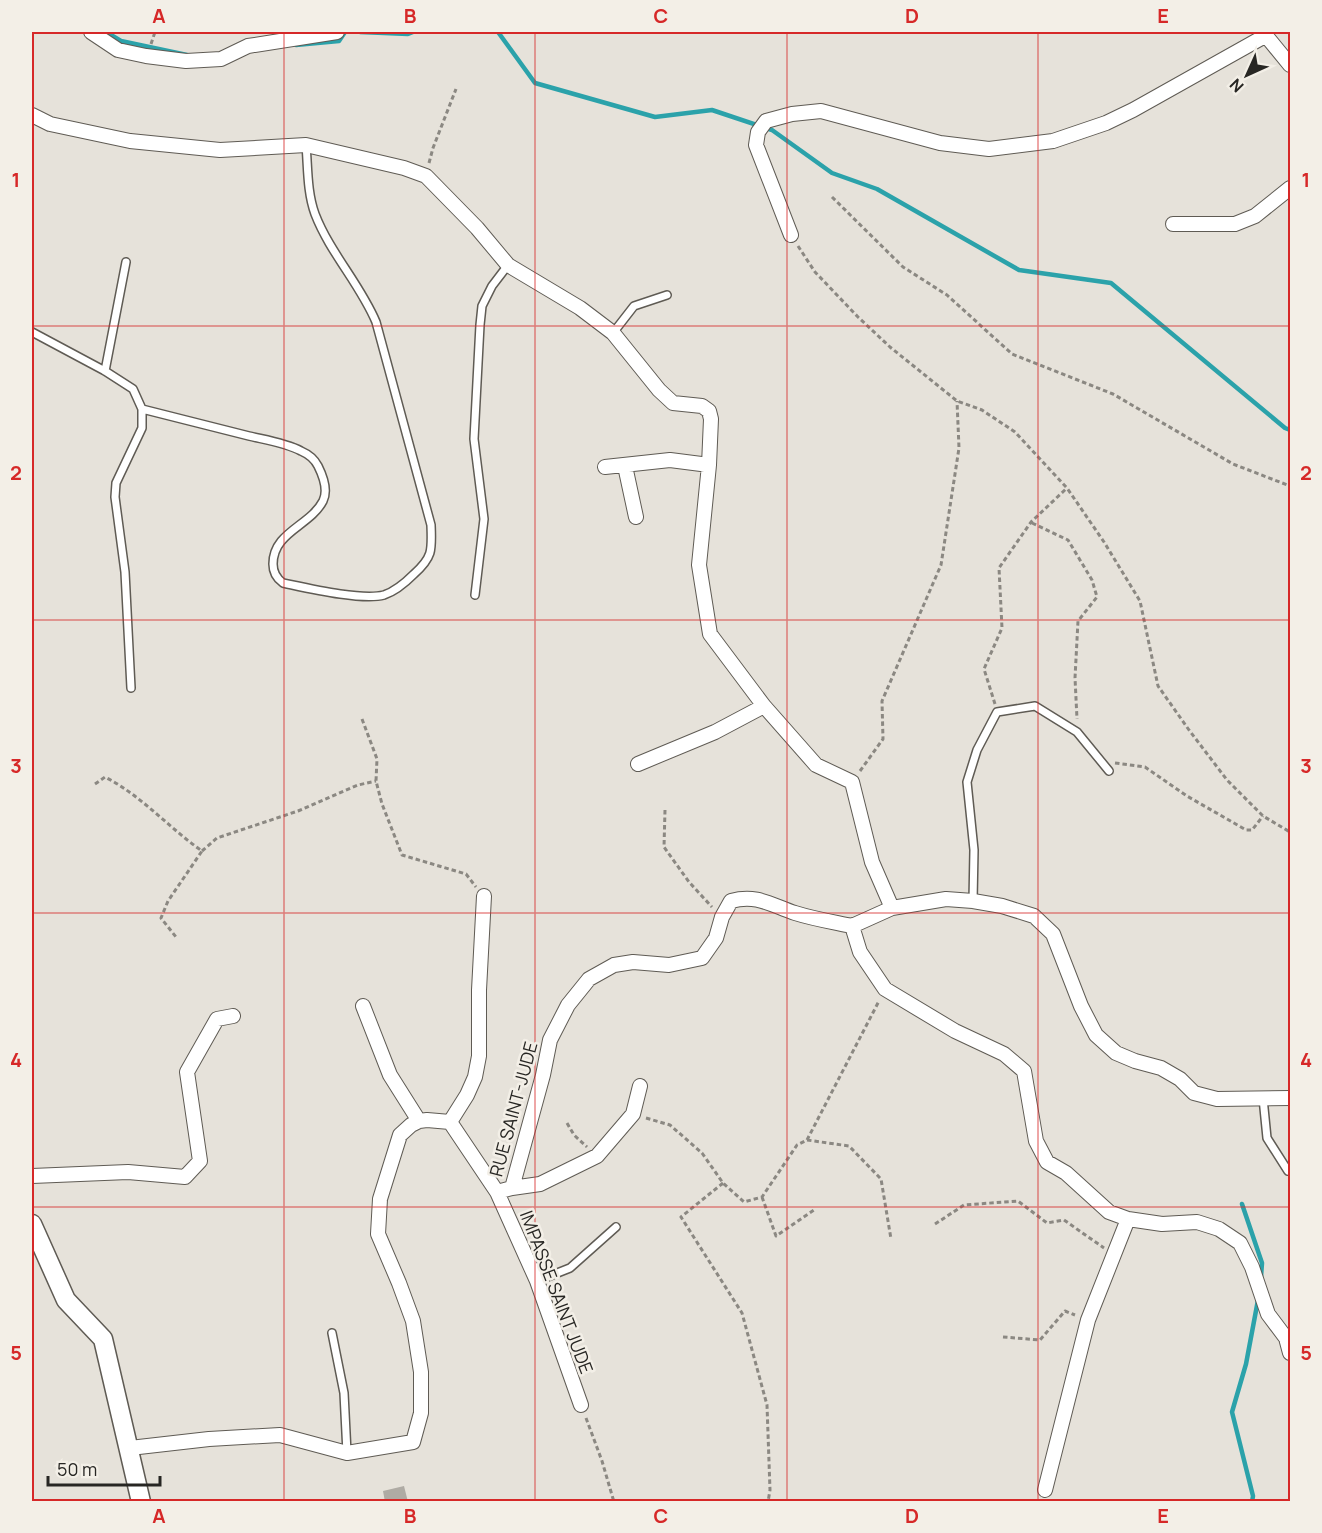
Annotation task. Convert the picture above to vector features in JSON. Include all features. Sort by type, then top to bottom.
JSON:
[{"type":"street","points":[[91,32],[118,50],[186,62],[221,59],[248,46],[337,32]]},
{"type":"street","points":[[790,235],[756,145],[758,132],[766,120],[821,111],[940,143],[989,149],[1053,141],[1106,123],[1133,111],[1264,34],[1290,65]]},
{"type":"street","points":[[32,115],[50,124],[130,141],[220,150],[306,145],[404,168],[426,176],[477,228],[508,265],[580,308],[613,333],[659,390],[673,402],[702,406],[709,411],[711,419],[709,465],[699,565],[710,634],[764,706],[816,765],[852,783],[872,862],[892,908]]},
{"type":"street","points":[[1173,224],[1225,226],[1235,224],[1255,216],[1290,188]]},
{"type":"street","points":[[605,467],[670,460],[709,465]]},
{"type":"street","points":[[625,466],[636,516]]},
{"type":"street","points":[[638,764],[715,732],[764,706]]},
{"type":"street","points":[[130,1448],[208,1439],[280,1435],[347,1453],[413,1442],[421,1413],[421,1372],[413,1321],[378,1234],[380,1199],[400,1136],[418,1121],[450,1122],[475,1077],[479,1056],[478,990],[484,896]]},
{"type":"street","name":"RUE SAINT-JUDE","points":[[450,1122],[497,1192],[512,1188],[543,1075],[550,1040],[568,1005],[589,979],[614,965],[633,962],[669,965],[702,958],[716,938],[722,917],[731,901],[744,898],[759,900],[797,914],[852,926]]},
{"type":"street","points":[[1290,1098],[1217,1099],[1194,1093],[1180,1079],[1161,1068],[1116,1053],[1096,1035],[1081,1006],[1053,934],[1034,916],[1002,906],[946,899],[892,908],[852,926],[860,952],[885,989],[955,1031],[1004,1054],[1024,1071],[1036,1141],[1047,1162],[1066,1173],[1109,1212],[1128,1219],[1162,1224],[1197,1222],[1219,1229],[1240,1243],[1252,1267],[1268,1314],[1286,1338],[1290,1353]]},
{"type":"street","points":[[363,1006],[390,1075],[418,1121]]},
{"type":"street","points":[[32,1176],[128,1172],[185,1177],[200,1161],[187,1072],[217,1019],[233,1016]]},
{"type":"street","points":[[512,1188],[540,1184],[597,1156],[633,1114],[640,1086]]},
{"type":"street","name":"IMPASSE SAINT JUDE","points":[[497,1192],[537,1281],[581,1405]]},
{"type":"street","points":[[1046,1490],[1088,1320],[1128,1219]]},
{"type":"street","points":[[33,1231],[66,1300],[104,1339],[141,1502]]},
{"type":"lane","points":[[142,408],[300,450],[317,464],[324,480],[323,500],[311,516],[280,542],[275,552],[273,568],[283,583],[366,597],[383,595],[400,587],[424,565],[432,548],[431,525],[376,322],[365,298],[315,214],[310,194],[306,145]]},
{"type":"lane","points":[[105,371],[126,262]]},
{"type":"lane","points":[[475,595],[484,519],[474,439],[480,325],[482,306],[492,286],[508,265]]},
{"type":"lane","points":[[613,333],[634,306],[668,295]]},
{"type":"lane","points":[[32,332],[105,371],[133,389],[142,408],[142,428],[116,483],[115,497],[125,572],[131,688]]},
{"type":"lane","points":[[974,901],[974,850],[967,782],[977,750],[997,712],[1035,706],[1077,732],[1109,771]]},
{"type":"lane","points":[[1263,1098],[1267,1138],[1288,1171]]},
{"type":"lane","points":[[537,1281],[570,1268],[616,1227]]},
{"type":"lane","points":[[332,1334],[344,1393],[347,1453]]},
{"type":"path","points":[[426,176],[433,148],[456,89]]},
{"type":"path","points":[[832,197],[903,267],[947,295],[1012,354],[1113,394],[1233,464],[1290,486]]},
{"type":"path","points":[[790,235],[815,272],[890,347],[957,401],[982,411],[1015,432],[1067,488],[1140,601],[1158,686],[1227,780],[1263,816],[1290,832]]},
{"type":"path","points":[[852,783],[883,740],[882,700],[941,565],[959,448],[957,401]]},
{"type":"path","points":[[997,712],[984,669],[1002,628],[999,568],[1031,522],[1067,488]]},
{"type":"path","points":[[1031,522],[1068,540],[1092,580],[1097,597],[1078,621],[1075,678],[1077,732]]},
{"type":"path","points":[[362,719],[377,759],[376,781],[382,804],[402,855],[466,874],[484,896]]},
{"type":"path","points":[[1100,760],[1145,767],[1187,796],[1246,830],[1252,830],[1263,816]]},
{"type":"path","points":[[95,784],[105,777],[125,788],[180,836],[202,851]]},
{"type":"path","points":[[176,937],[161,918],[168,901],[202,851],[217,838],[298,811],[358,785],[376,781]]},
{"type":"path","points":[[665,810],[664,847],[689,882],[722,917]]},
{"type":"path","points":[[807,1140],[885,989]]},
{"type":"path","points":[[633,1114],[670,1125],[702,1153],[723,1183],[744,1202],[762,1197],[796,1145],[807,1140],[849,1146],[881,1179],[891,1239]]},
{"type":"path","points":[[567,1123],[574,1135],[597,1156]]},
{"type":"path","points":[[723,1183],[681,1217],[742,1313],[767,1405],[770,1490],[768,1502]]},
{"type":"path","points":[[762,1197],[776,1236],[814,1210]]},
{"type":"path","points":[[935,1224],[964,1205],[1018,1201],[1047,1223],[1065,1220],[1113,1254]]},
{"type":"path","points":[[1003,1337],[1040,1341],[1065,1311],[1088,1320]]},
{"type":"path","points":[[581,1405],[603,1461],[614,1502]]},
{"type":"building","points":[[404,1486],[408,1502],[385,1502],[383,1491]]},
{"type":"waterway","points":[[106,32],[121,41],[187,55]]},
{"type":"waterway","points":[[296,45],[339,41],[345,32]]},
{"type":"waterway","points":[[360,32],[408,34],[413,32]]},
{"type":"waterway","points":[[498,32],[535,83],[655,117],[712,110],[772,130],[832,173],[877,189],[1019,270],[1111,283],[1290,430]]},
{"type":"waterway","points":[[1242,1204],[1262,1263],[1261,1277]]},
{"type":"waterway","points":[[1252,1502],[1253,1496],[1232,1412],[1246,1364],[1258,1300]]}]
